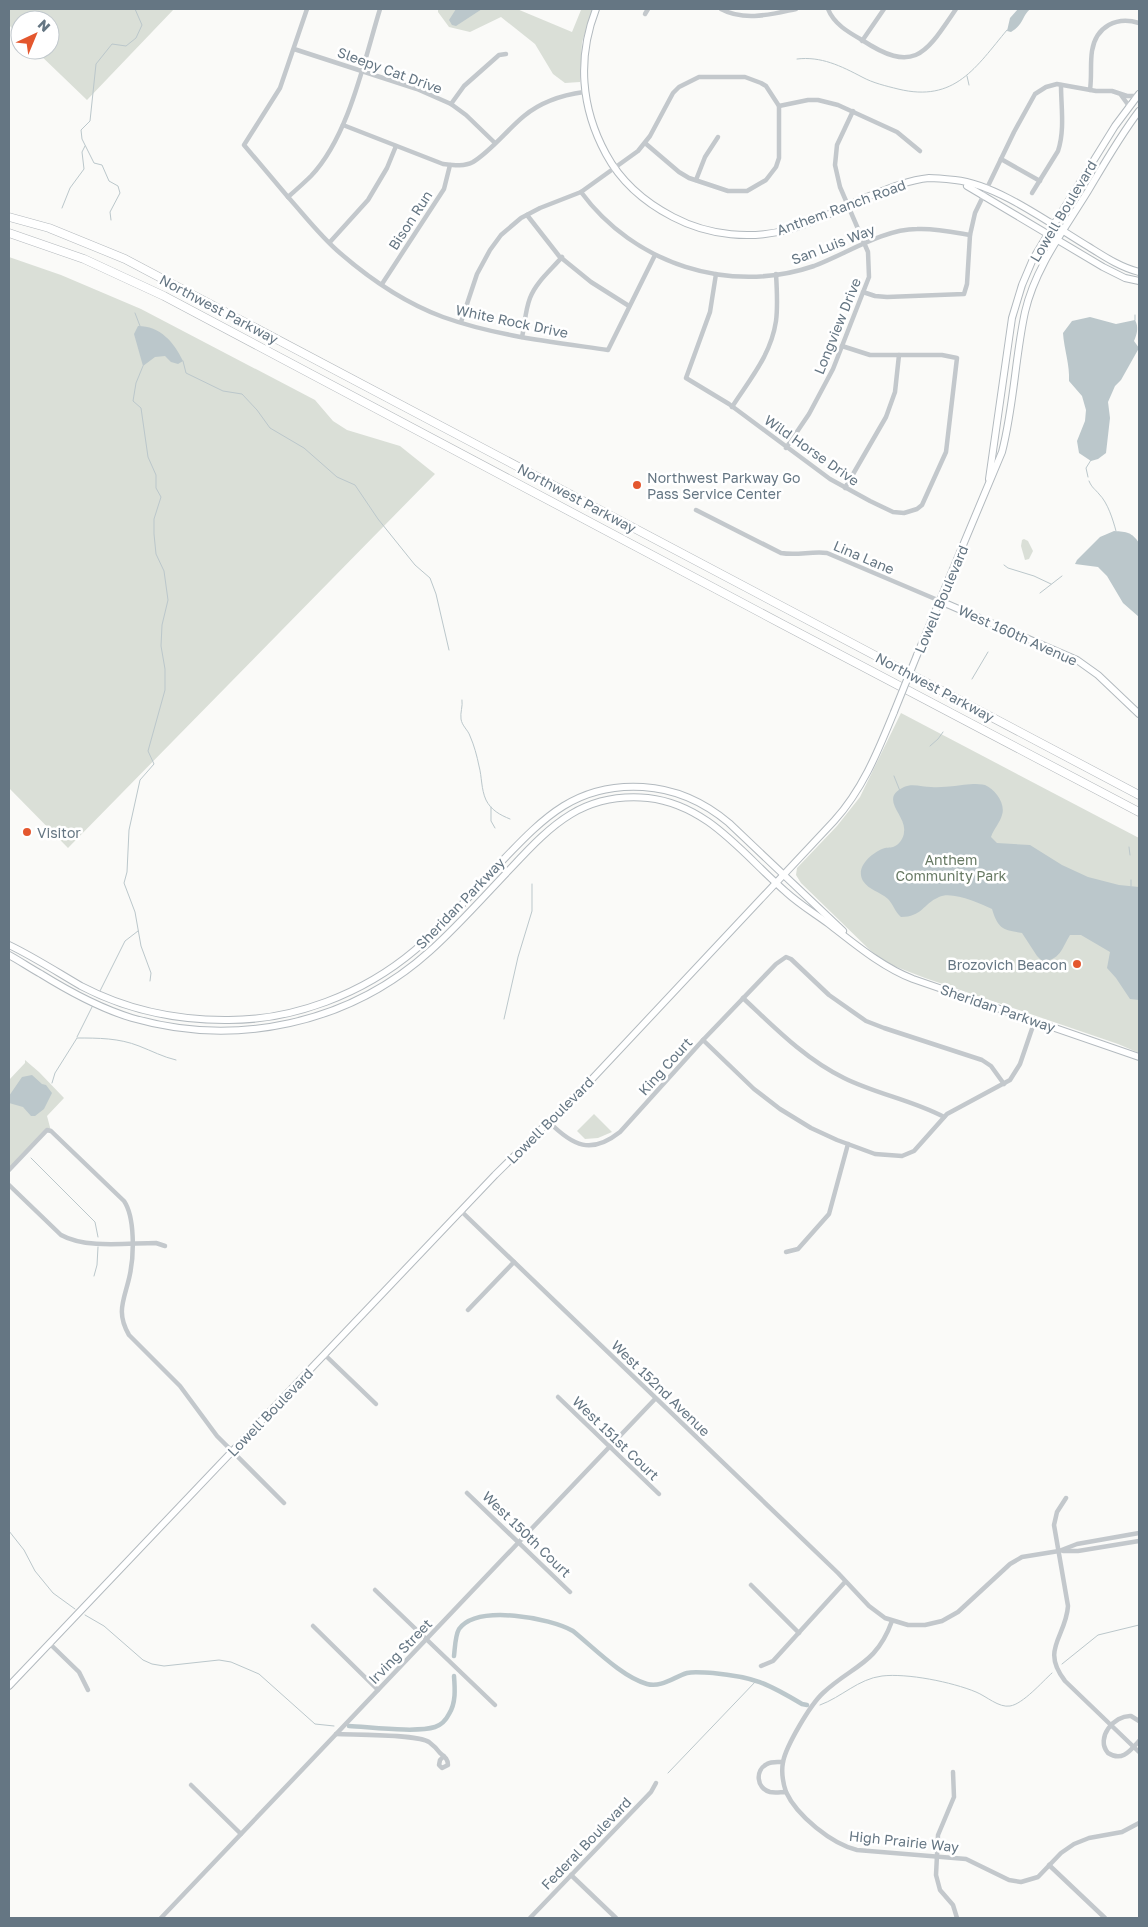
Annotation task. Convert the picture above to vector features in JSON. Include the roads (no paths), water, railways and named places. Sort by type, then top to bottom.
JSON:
[{"type":"highway","name":"Northwest Parkway","points":[[9,217],[79,239],[156,275],[1139,795]]},
{"type":"highway","name":"Northwest Parkway","points":[[9,233],[84,259],[164,296],[780,624],[1139,812]]},
{"type":"main road","name":"Anthem Ranch Road","points":[[594,10],[586,43],[584,64],[584,92],[592,124],[614,168],[631,188],[657,209],[685,224],[730,234],[760,234],[791,229],[885,190],[913,181],[929,178],[957,180],[986,191],[1063,231],[1114,263],[1139,272]]},
{"type":"main road","name":"Lowell Boulevard","points":[[988,485],[1014,310],[1026,273],[1101,148],[1128,106],[1138,95]]},
{"type":"main road","name":"Lowell Boulevard","points":[[9,1686],[461,1211],[654,1014],[841,813],[857,791],[875,757],[996,467],[1006,437],[1027,305],[1041,269],[1124,132],[1139,111]]},
{"type":"main road","name":"Anthem Ranch Road","points":[[986,191],[1048,234],[1115,274],[1139,281]]},
{"type":"main road","name":"West 160th Avenue","points":[[940,601],[1077,660],[1098,675],[1139,714]]},
{"type":"main road","name":"Sheridan Parkway","points":[[9,945],[82,986],[120,1002],[168,1016],[226,1020],[277,1015],[302,1009],[339,997],[377,977],[416,950],[544,818],[575,799],[613,788],[652,788],[671,791],[694,800],[721,817],[862,949]]},
{"type":"main road","name":"Sheridan Parkway","points":[[9,955],[76,995],[119,1014],[176,1028],[224,1031],[288,1024],[344,1006],[387,984],[432,950],[550,827],[577,810],[608,800],[631,798],[656,799],[694,812],[720,830],[775,882],[862,949],[905,976],[1139,1057]]},
{"type":"street","points":[[294,48],[307,9]]},
{"type":"street","points":[[288,197],[312,176],[330,150],[343,125],[380,9]]},
{"type":"street","points":[[645,14],[648,9]]},
{"type":"street","points":[[721,9],[746,16],[796,9]]},
{"type":"street","points":[[828,9],[838,24],[862,41],[892,56],[907,57],[915,55],[930,46],[956,9]]},
{"type":"street","points":[[862,41],[884,9]]},
{"type":"street","points":[[1090,90],[1093,75],[1091,70],[1092,49],[1097,37],[1104,29],[1118,21],[1128,19],[1139,23]]},
{"type":"street","name":"Sleepy Cat Drive","points":[[294,48],[417,88],[451,104],[466,114],[495,143]]},
{"type":"street","name":"White Rock Drive","points":[[294,48],[280,88],[244,145],[288,197],[339,252],[382,284],[421,307],[462,322],[522,337],[608,350],[655,255]]},
{"type":"street","points":[[451,104],[464,86],[499,55],[506,54]]},
{"type":"street","points":[[462,322],[477,274],[490,250],[501,235],[527,215],[540,208],[581,192],[630,157],[645,143],[673,93],[679,87],[699,77],[745,77],[766,86],[779,106],[779,158],[776,167],[766,180],[753,188],[740,192],[728,191],[679,172],[645,143]]},
{"type":"street","points":[[1032,194],[1058,150],[1060,143],[1062,132],[1060,84]]},
{"type":"street","points":[[863,292],[887,297],[964,294],[967,284],[970,235],[975,213],[1021,118],[1035,94],[1046,87],[1060,84],[1090,90],[1112,91],[1121,95],[1138,95]]},
{"type":"street","points":[[343,125],[443,164],[472,162],[538,106],[565,95],[584,92]]},
{"type":"street","points":[[1121,95],[1128,106]]},
{"type":"street","points":[[779,106],[818,100],[838,105],[897,132],[920,151]]},
{"type":"street","name":"Longview Drive","points":[[786,448],[809,414],[822,390],[842,346],[869,277],[869,258],[865,244],[839,185],[835,165],[838,144],[853,111]]},
{"type":"street","points":[[696,180],[706,157],[718,137]]},
{"type":"street","points":[[330,242],[369,198],[387,168],[396,146]]},
{"type":"street","points":[[1001,159],[1040,180]]},
{"type":"street","name":"Bison Run","points":[[382,284],[444,189],[450,165]]},
{"type":"street","name":"San Luis Way","points":[[581,192],[601,217],[615,229],[655,255],[683,267],[716,274],[746,277],[776,274],[813,266],[897,232],[917,228],[970,235]]},
{"type":"street","points":[[527,215],[562,258],[591,282],[629,306]]},
{"type":"street","points":[[522,337],[531,296],[538,284],[562,258]]},
{"type":"street","name":"Wild Horse Drive","points":[[716,274],[710,312],[686,378],[732,406],[786,448],[845,488],[893,512],[904,513],[917,509],[922,505],[947,446],[958,358],[942,355],[870,355],[842,346]]},
{"type":"street","points":[[732,406],[759,368],[771,342],[776,319],[776,274]]},
{"type":"street","points":[[845,488],[886,417],[895,392],[899,355]]},
{"type":"street","name":"Lina Lane","points":[[696,510],[781,553],[796,555],[816,552],[827,553],[940,601]]},
{"type":"street","name":"King Court","points":[[549,1122],[572,1142],[583,1146],[602,1145],[620,1132],[703,1040],[776,964],[786,957],[792,959],[829,995],[866,1020],[884,1028],[982,1060],[990,1066],[1004,1084]]},
{"type":"street","points":[[743,998],[793,1044],[816,1062],[844,1078],[874,1091],[925,1107],[944,1117]]},
{"type":"street","points":[[703,1040],[754,1089],[780,1109],[811,1128],[876,1154],[902,1156],[914,1151],[944,1117],[959,1106],[1004,1084],[1016,1072],[1035,1020]]},
{"type":"street","points":[[9,1170],[47,1130],[51,1131],[124,1201],[131,1215],[132,1243],[130,1274],[121,1303],[124,1326],[128,1335],[180,1386],[208,1426],[284,1502]]},
{"type":"street","points":[[786,1252],[798,1249],[829,1214],[848,1144]]},
{"type":"street","points":[[9,1185],[66,1238],[89,1243],[156,1243],[165,1246]]},
{"type":"street","name":"West 152nd Avenue","points":[[461,1211],[873,1609],[892,1621]]},
{"type":"street","points":[[468,1310],[514,1262]]},
{"type":"street","points":[[325,1354],[376,1404]]},
{"type":"street","name":"West 151st Court","points":[[558,1397],[659,1494]]},
{"type":"street","name":"Irving Street","points":[[162,1918],[655,1399]]},
{"type":"street","name":"West 150th Court","points":[[467,1493],[570,1592]]},
{"type":"street","points":[[1066,1498],[1055,1518],[1054,1531],[1068,1606],[1068,1614],[1055,1648],[1057,1669],[1065,1681],[1139,1752]]},
{"type":"street","points":[[1059,1551],[1076,1544],[1139,1533]]},
{"type":"street","points":[[1122,1536],[1123,1544]]},
{"type":"street","points":[[892,1621],[916,1626],[942,1621],[958,1612],[1016,1560],[1028,1556],[1059,1551],[1078,1552],[1139,1541]]},
{"type":"street","points":[[761,1666],[772,1661],[845,1582]]},
{"type":"street","points":[[751,1586],[799,1633]]},
{"type":"street","points":[[375,1590],[494,1705]]},
{"type":"street","name":"High Prairie Way","points":[[892,1621],[884,1640],[873,1655],[817,1699],[788,1748],[783,1762],[782,1779],[786,1792],[796,1807],[824,1834],[840,1845],[857,1850],[966,1859],[1009,1880],[1021,1882],[1038,1876],[1074,1844],[1089,1838],[1122,1832],[1139,1823]]},
{"type":"street","points":[[313,1626],[378,1690]]},
{"type":"street","points":[[49,1643],[79,1672],[88,1690]]},
{"type":"street","points":[[1139,1721],[1127,1716],[1120,1718],[1103,1739],[1104,1747],[1108,1753],[1119,1757],[1127,1754],[1139,1741]]},
{"type":"street","points":[[336,1734],[403,1737],[424,1740],[430,1742],[444,1756]]},
{"type":"street","points":[[783,1762],[766,1764],[760,1770],[758,1778],[761,1786],[768,1791],[786,1792]]},
{"type":"street","points":[[953,1772],[952,1803],[940,1828],[936,1875],[938,1885],[953,1905],[957,1918]]},
{"type":"street","name":"Federal Boulevard","points":[[530,1918],[651,1792],[656,1783]]},
{"type":"street","points":[[191,1785],[241,1834]]},
{"type":"street","points":[[1049,1865],[1105,1918]]},
{"type":"street","points":[[571,1875],[616,1918]]},
{"type":"waterway","points":[[111,220],[110,212],[120,193],[118,186],[109,181],[102,165],[94,163],[82,139],[81,130],[90,121],[96,64],[112,44],[126,46],[136,38],[142,25],[135,9]]},
{"type":"waterway","points":[[797,59],[823,60],[871,81],[898,89],[918,92],[935,91],[962,79],[974,69],[1007,30]]},
{"type":"waterway","points":[[967,76],[969,85]]},
{"type":"waterway","points":[[62,208],[70,188],[84,169],[82,152],[85,146]]},
{"type":"waterway","points":[[135,313],[140,326]]},
{"type":"waterway","points":[[1135,315],[1135,320]]},
{"type":"waterway","points":[[183,361],[186,373],[223,391],[242,394],[270,428],[304,448],[337,477],[355,485],[378,519],[415,565],[430,578],[436,594],[449,650]]},
{"type":"waterway","points":[[143,366],[136,383],[133,401],[141,408],[148,457],[156,475],[156,488],[161,497],[154,519],[154,534],[156,554],[164,571],[168,600],[162,625],[161,646],[165,669],[165,690],[148,751],[154,764],[140,780],[129,830],[127,872],[124,883],[135,912],[141,946],[151,973],[150,981]]},
{"type":"waterway","points":[[1088,477],[1086,468],[1091,460]]},
{"type":"waterway","points":[[1089,481],[1105,502],[1116,531]]},
{"type":"waterway","points":[[1004,565],[1051,584]]},
{"type":"waterway","points":[[1040,593],[1062,576]]},
{"type":"waterway","points":[[972,679],[988,652]]},
{"type":"waterway","points":[[462,700],[461,717],[474,747],[486,800],[496,812],[510,819]]},
{"type":"waterway","points":[[930,746],[943,732]]},
{"type":"waterway","points":[[894,776],[900,791]]},
{"type":"waterway","points":[[491,807],[491,821],[495,828]]},
{"type":"waterway","points":[[1129,847],[1130,855]]},
{"type":"waterway","points":[[1131,880],[1131,886]]},
{"type":"waterway","points":[[504,1019],[518,957],[532,911],[532,884]]},
{"type":"waterway","points":[[99,993],[125,941],[138,931]]},
{"type":"waterway","points":[[77,1037],[93,1005]]},
{"type":"waterway","points":[[52,1083],[55,1073],[77,1038],[101,1038],[124,1041],[176,1060]]},
{"type":"waterway","points":[[31,1158],[95,1222],[98,1237]]},
{"type":"waterway","points":[[94,1276],[98,1247]]},
{"type":"waterway","points":[[9,1531],[24,1550],[35,1571],[53,1593],[75,1609]]},
{"type":"waterway","points":[[85,1615],[104,1626],[143,1660],[164,1666],[219,1660],[231,1662],[259,1674],[315,1724],[334,1726]]},
{"type":"waterway","points":[[454,1656],[459,1629],[468,1621],[497,1615],[532,1618],[573,1631],[618,1669],[647,1684],[657,1685],[690,1672],[713,1673],[760,1682],[807,1705]]},
{"type":"waterway","points":[[1062,1664],[1098,1635],[1139,1625]]},
{"type":"waterway","points":[[820,1705],[865,1681],[892,1675],[929,1679],[955,1685],[976,1692],[1001,1705],[1010,1706],[1021,1701],[1052,1673]]},
{"type":"waterway","points":[[349,1726],[405,1730],[427,1729],[437,1726],[446,1718],[453,1705],[455,1691],[454,1676]]},
{"type":"waterway","points":[[668,1773],[757,1680]]},
{"type":"place","name":"Northwest Parkway Go Pass Service Center","points":[[637,485]]},
{"type":"place","name":"Visitor","points":[[27,832]]},
{"type":"place","name":"Brozovich Beacon","points":[[1077,964]]},
{"type":"park label","name":"Anthem Community Park","points":[[951,868]]}]
